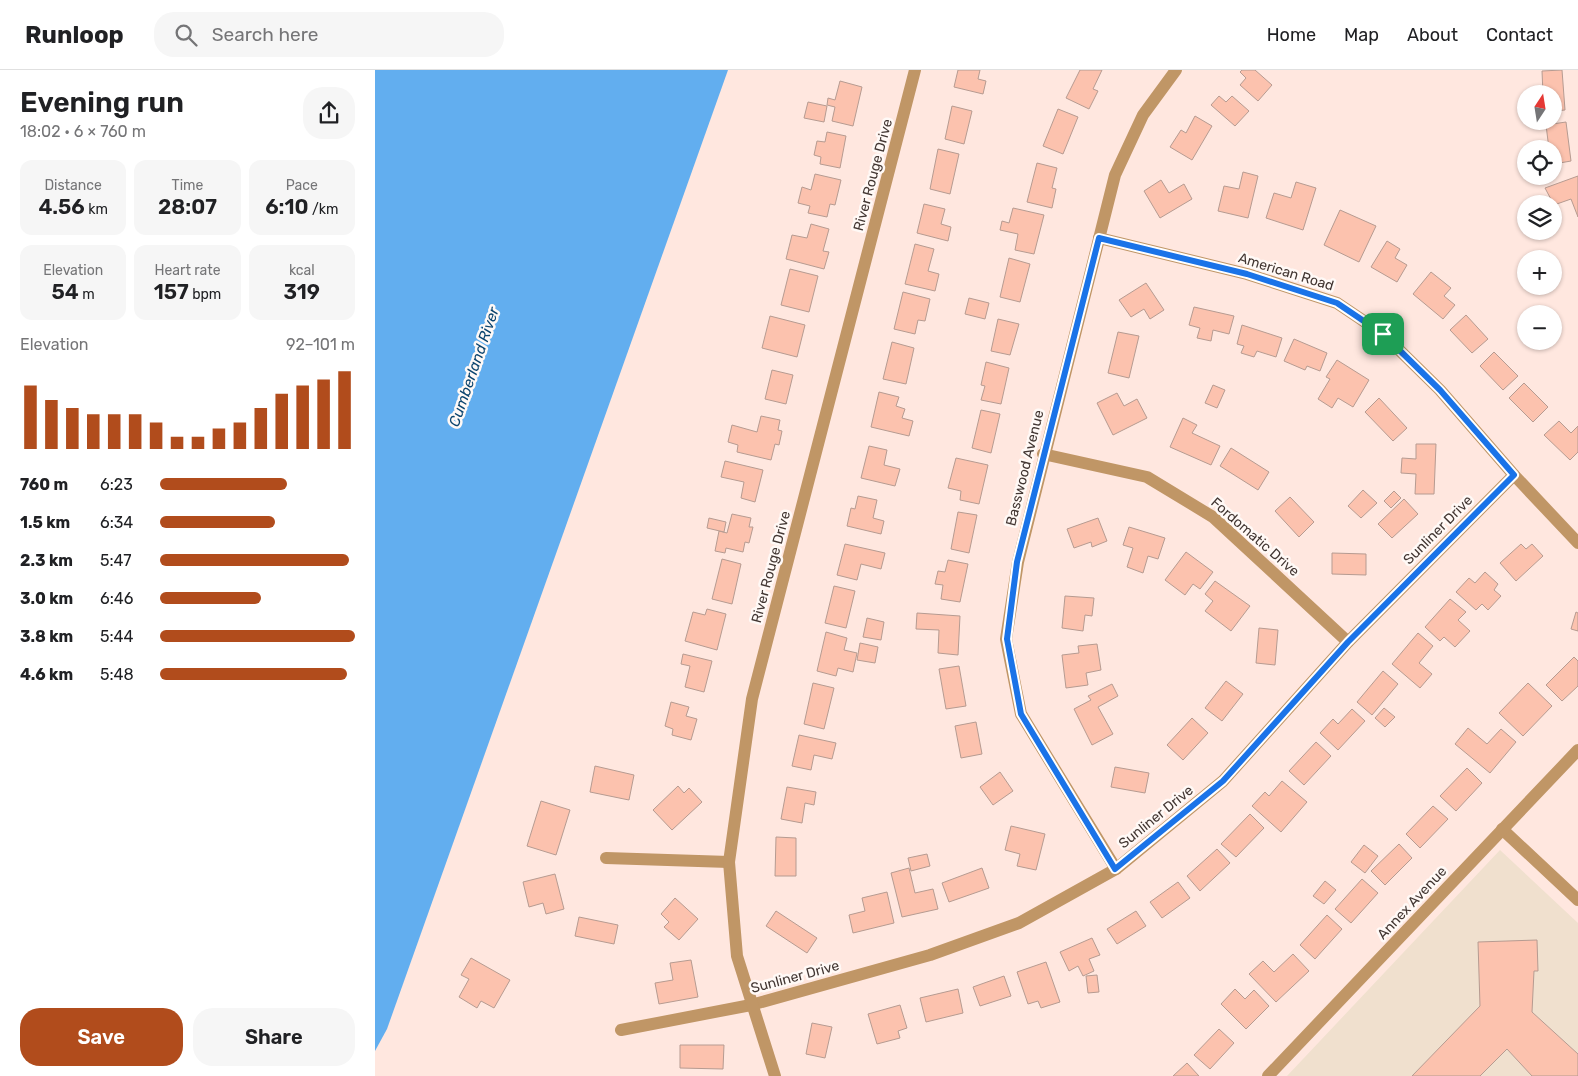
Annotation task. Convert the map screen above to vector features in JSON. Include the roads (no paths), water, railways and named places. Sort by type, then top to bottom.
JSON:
[{"type":"street","name":"River Rouge Drive","points":[[775,1076],[737,956],[729,862],[752,699],[915,70]]},
{"type":"street","name":"Basswood Avenue","points":[[1115,869],[1021,714],[1007,639],[1017,562],[1115,175],[1143,115],[1173,71]]},
{"type":"street","name":"American Road","points":[[1099,238],[1247,274],[1337,303],[1383,334],[1440,390],[1514,475],[1578,543]]},
{"type":"street","name":"Fordomatic Drive","points":[[1043,454],[1147,477],[1213,517],[1348,642]]},
{"type":"street","name":"Sunliner Drive","points":[[621,1030],[751,1005],[929,955],[1019,923],[1115,869],[1223,781],[1348,642],[1514,475]]},
{"type":"street","name":"Annex Avenue","points":[[1268,1076],[1578,750]]},
{"type":"street","points":[[1502,829],[1578,900]]},
{"type":"street","points":[[606,858],[729,862]]},
{"type":"water","name":"Cumberland River","points":[[375,70],[728,70],[387,1029],[375,1051]]}]
